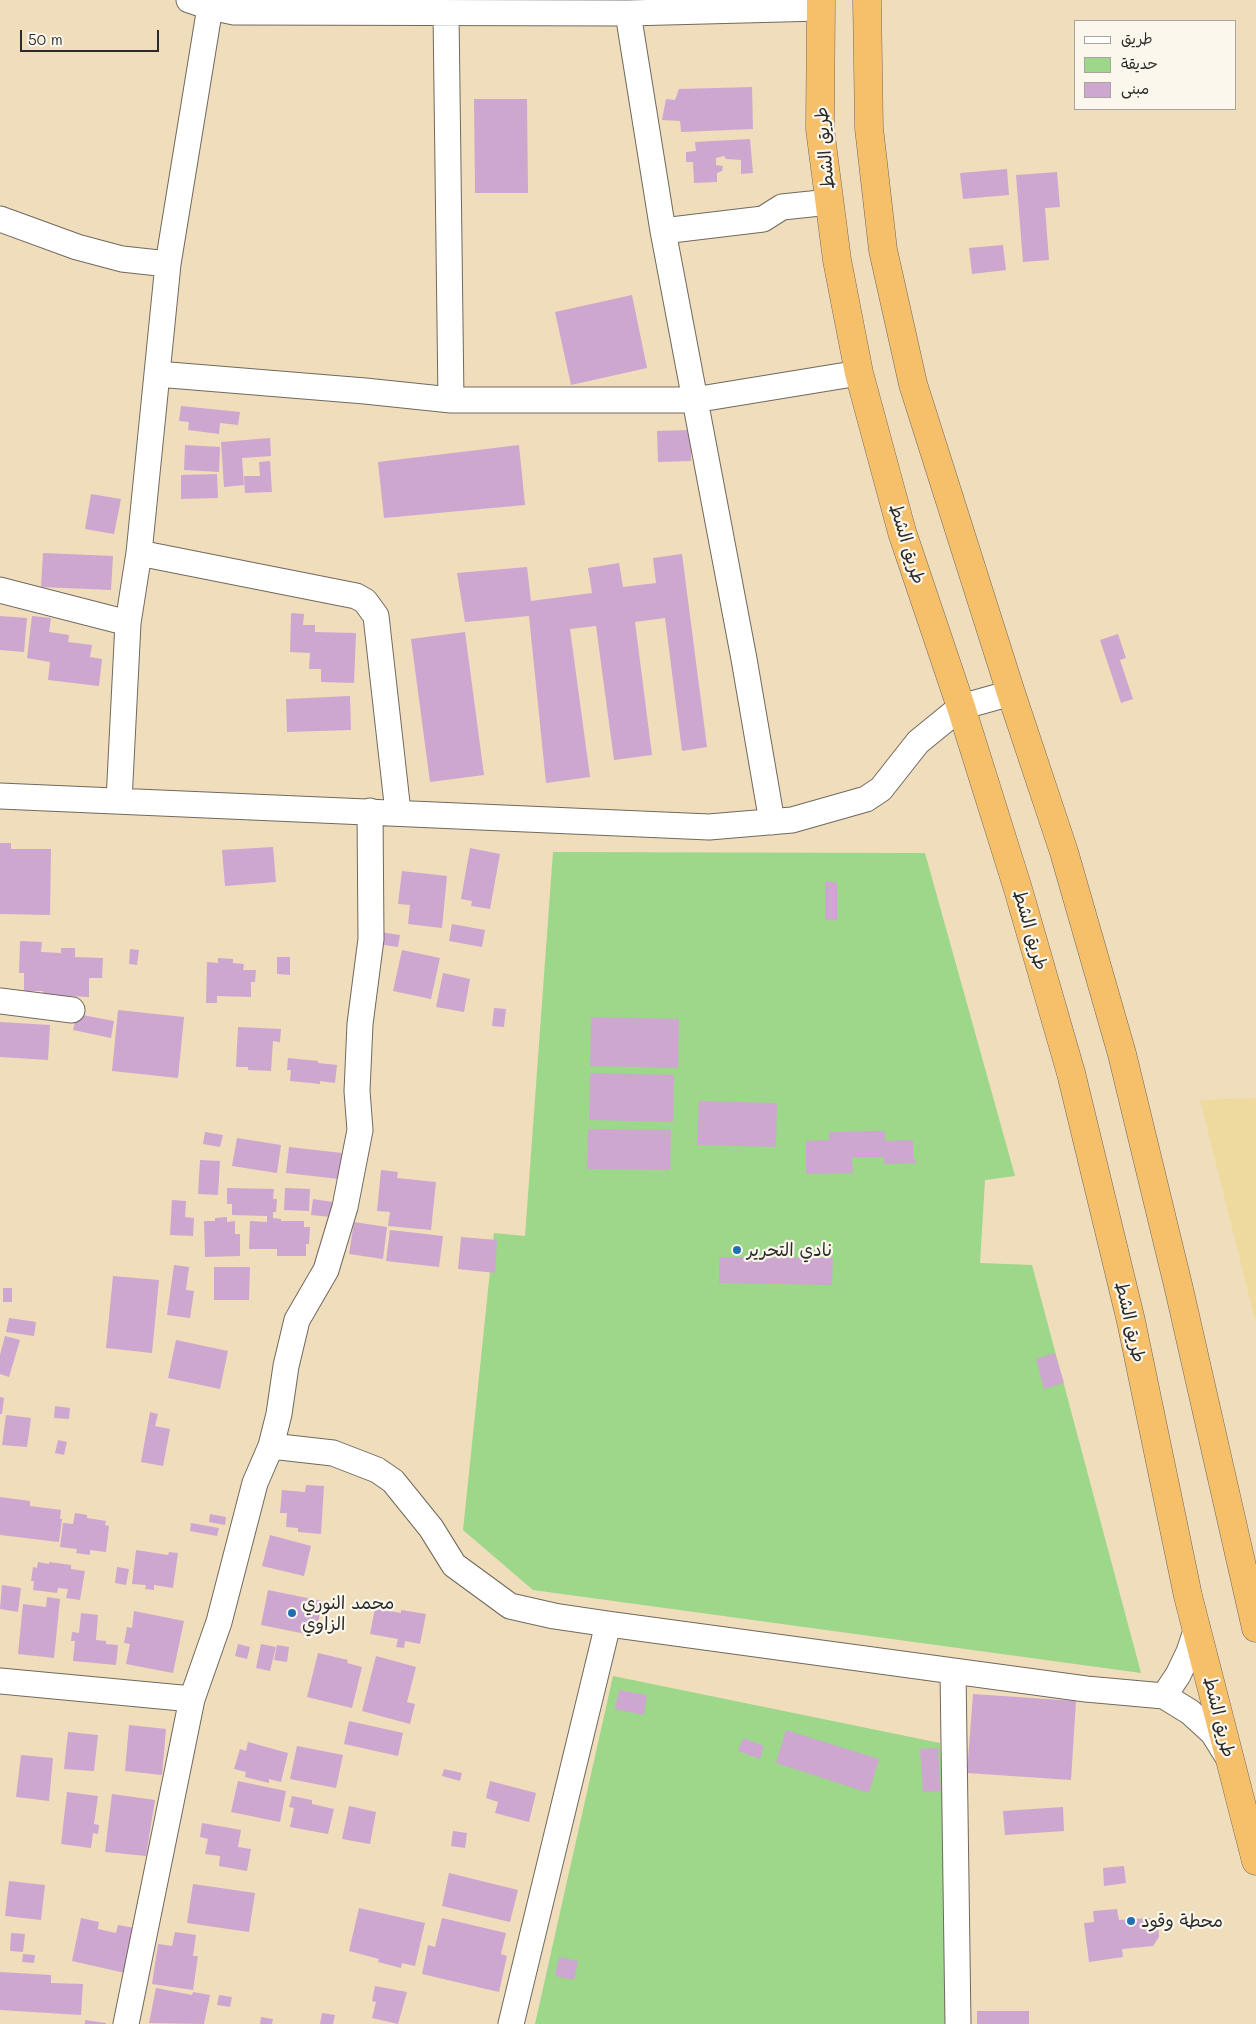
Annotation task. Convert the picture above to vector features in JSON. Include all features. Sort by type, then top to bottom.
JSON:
[{"type":"highway","points":[[867,0],[869,128],[883,250],[913,384],[1011,693],[1064,852],[1122,1054],[1181,1298],[1256,1628]]},
{"type":"highway","name":"طريق الشط","points":[[821,4],[820,129],[837,260],[859,373],[902,532],[961,707],[1018,889],[1071,1073],[1131,1321],[1188,1596],[1256,1861]]},
{"type":"street","points":[[119,801],[128,623],[139,553],[168,264],[200,4],[234,12],[368,6],[446,13],[628,13],[821,4]]},
{"type":"street","points":[[446,13],[451,400]]},
{"type":"street","points":[[628,13],[663,231],[744,659],[772,822]]},
{"type":"street","points":[[663,231],[763,219],[782,207],[830,202]]},
{"type":"street","points":[[0,219],[77,246],[122,259],[168,264]]},
{"type":"street","points":[[157,374],[451,400],[694,400],[859,373]]},
{"type":"street","points":[[139,553],[356,596],[365,601],[376,616],[398,812]]},
{"type":"street","points":[[0,590],[128,623]]},
{"type":"street","points":[[0,796],[398,812],[557,822],[709,827],[792,820],[866,799],[881,789],[918,742],[961,707],[1011,693]]},
{"type":"street","points":[[126,2024],[192,1699],[218,1622],[254,1483],[271,1446],[297,1320],[326,1270],[345,1206],[360,1130],[357,1091],[360,1024],[371,939],[370,811]]},
{"type":"street","points":[[0,1001],[72,1010]]},
{"type":"street","points":[[271,1446],[332,1453],[376,1470],[392,1481],[431,1528],[454,1565],[510,1606],[554,1616],[608,1624],[1086,1689],[1164,1696],[1190,1712],[1213,1733],[1229,1759]]},
{"type":"street","points":[[511,2024],[608,1624]]},
{"type":"street","points":[[1164,1696],[1181,1667],[1197,1628]]},
{"type":"street","points":[[953,1671],[958,2024]]},
{"type":"street","points":[[0,1681],[192,1699]]},
{"type":"green space","name":"نادي التحرير","points":[[553,852],[925,853],[1015,1176],[985,1180],[980,1263],[1032,1265],[1141,1673],[533,1590],[463,1530],[494,1233],[525,1236]]},
{"type":"green space","points":[[613,1676],[940,1743],[944,1808],[946,2024],[535,2024]]},
{"type":"sand","points":[[1256,1098],[1256,1324],[1200,1100]]},
{"type":"building","points":[[752,87],[753,129],[681,132],[680,121],[662,120],[666,99],[675,100],[679,89]]},
{"type":"building","points":[[474,99],[527,99],[528,193],[475,193]]},
{"type":"building","points":[[750,139],[753,173],[741,174],[741,160],[726,159],[724,156],[716,158],[716,165],[723,166],[722,171],[717,173],[717,182],[694,183],[693,162],[686,162],[686,152],[696,151],[695,142]]},
{"type":"building","points":[[1007,169],[1009,195],[963,199],[960,173]]},
{"type":"building","points":[[1057,172],[1060,207],[1045,208],[1049,260],[1023,262],[1016,175]]},
{"type":"building","points":[[1003,245],[1006,270],[972,274],[969,248]]},
{"type":"building","points":[[632,295],[647,368],[571,385],[555,312]]},
{"type":"building","points":[[181,406],[240,412],[238,425],[220,423],[219,434],[188,430],[189,422],[179,421]]},
{"type":"building","points":[[691,430],[691,461],[658,462],[657,431]]},
{"type":"building","points":[[270,438],[271,456],[242,458],[244,485],[224,487],[221,442]]},
{"type":"building","points":[[185,445],[220,447],[219,472],[184,470]]},
{"type":"building","points":[[519,445],[525,505],[384,518],[378,462]]},
{"type":"building","points":[[270,461],[272,492],[245,493],[244,476],[260,476],[259,462]]},
{"type":"building","points":[[217,474],[218,498],[181,499],[181,475]]},
{"type":"building","points":[[91,494],[121,499],[114,534],[85,529]]},
{"type":"building","points":[[43,553],[113,556],[111,590],[41,587]]},
{"type":"building","points":[[682,554],[707,747],[682,751],[665,618],[635,622],[652,755],[614,760],[596,626],[570,629],[590,777],[546,783],[529,616],[465,622],[457,573],[527,567],[531,601],[592,593],[588,568],[619,563],[623,587],[656,583],[653,558]]},
{"type":"building","points":[[291,613],[304,614],[303,625],[315,625],[315,632],[356,633],[354,683],[321,682],[321,669],[309,669],[310,653],[290,652]]},
{"type":"building","points":[[0,616],[27,618],[24,652],[0,650]]},
{"type":"building","points":[[32,616],[51,618],[49,632],[69,635],[68,642],[92,645],[90,657],[102,659],[99,686],[48,680],[50,662],[27,658]]},
{"type":"building","points":[[465,632],[484,775],[430,782],[411,639]]},
{"type":"building","points":[[1118,634],[1126,658],[1120,660],[1133,699],[1121,703],[1100,640]]},
{"type":"building","points":[[350,696],[351,730],[287,732],[286,699]]},
{"type":"building","points":[[0,843],[11,843],[11,849],[51,849],[50,915],[0,914]]},
{"type":"building","points":[[273,847],[276,882],[225,886],[222,850]]},
{"type":"building","points":[[470,848],[500,854],[490,909],[471,906],[472,901],[461,899]]},
{"type":"building","points":[[402,871],[447,876],[442,928],[408,924],[410,905],[398,904]]},
{"type":"building","points":[[825,882],[837,882],[837,920],[825,920]]},
{"type":"building","points":[[452,924],[485,930],[482,947],[449,941]]},
{"type":"building","points":[[380,932],[400,935],[398,947],[378,944]]},
{"type":"building","points":[[20,941],[42,942],[41,952],[61,953],[61,948],[75,948],[75,957],[103,958],[102,978],[89,978],[89,997],[43,995],[43,991],[24,991],[24,973],[19,973]]},
{"type":"building","points":[[130,949],[139,950],[137,965],[129,964]]},
{"type":"building","points":[[402,950],[440,958],[431,999],[393,991]]},
{"type":"building","points":[[277,957],[290,957],[290,975],[277,974]]},
{"type":"building","points":[[218,958],[233,959],[233,963],[244,964],[243,970],[256,970],[255,982],[251,982],[251,997],[217,996],[217,1003],[206,1003],[207,962],[218,963]]},
{"type":"building","points":[[443,973],[470,979],[464,1012],[436,1007]]},
{"type":"building","points":[[494,1008],[506,1009],[504,1027],[492,1026]]},
{"type":"building","points":[[118,1010],[184,1017],[178,1078],[112,1071]]},
{"type":"building","points":[[77,1014],[114,1021],[111,1038],[73,1030]]},
{"type":"building","points":[[591,1017],[679,1019],[678,1068],[590,1066]]},
{"type":"building","points":[[0,1022],[50,1025],[48,1060],[0,1057]]},
{"type":"building","points":[[238,1027],[281,1029],[280,1042],[273,1041],[271,1071],[248,1070],[248,1067],[236,1067]]},
{"type":"building","points":[[288,1058],[337,1065],[335,1083],[320,1081],[320,1084],[290,1081],[291,1070],[287,1070]]},
{"type":"building","points":[[590,1073],[674,1075],[673,1122],[589,1120]]},
{"type":"building","points":[[699,1101],[777,1103],[776,1147],[697,1145]]},
{"type":"building","points":[[588,1129],[671,1130],[670,1170],[587,1169]]},
{"type":"building","points":[[885,1131],[885,1141],[913,1140],[913,1159],[916,1159],[916,1163],[884,1164],[884,1157],[852,1157],[853,1173],[806,1174],[806,1141],[829,1140],[829,1132]]},
{"type":"building","points":[[205,1132],[223,1135],[220,1147],[203,1144]]},
{"type":"building","points":[[237,1138],[281,1145],[277,1173],[232,1166]]},
{"type":"building","points":[[289,1147],[342,1153],[339,1179],[286,1173]]},
{"type":"building","points":[[200,1160],[220,1161],[218,1195],[198,1194]]},
{"type":"building","points":[[381,1170],[398,1172],[397,1178],[436,1182],[431,1230],[388,1226],[390,1212],[377,1211]]},
{"type":"building","points":[[227,1188],[274,1189],[273,1199],[277,1199],[276,1212],[273,1212],[273,1218],[281,1219],[281,1221],[304,1221],[304,1227],[310,1227],[309,1244],[306,1244],[306,1256],[277,1256],[277,1249],[249,1249],[250,1221],[267,1222],[267,1216],[232,1215],[232,1204],[227,1204]]},
{"type":"building","points":[[285,1188],[310,1189],[309,1211],[284,1210]]},
{"type":"building","points":[[313,1199],[333,1202],[331,1217],[311,1215]]},
{"type":"building","points":[[172,1200],[186,1201],[185,1217],[194,1218],[193,1236],[170,1235]]},
{"type":"building","points":[[227,1217],[227,1222],[235,1221],[235,1234],[240,1234],[240,1256],[205,1257],[204,1221],[215,1221],[215,1218]]},
{"type":"building","points":[[354,1222],[387,1227],[383,1259],[349,1254]]},
{"type":"building","points":[[390,1230],[443,1236],[439,1267],[386,1261]]},
{"type":"building","points":[[461,1237],[497,1240],[495,1273],[458,1269]]},
{"type":"building","points":[[719,1257],[833,1258],[832,1285],[719,1283]]},
{"type":"building","points":[[174,1265],[189,1267],[186,1290],[194,1291],[190,1318],[167,1315]]},
{"type":"building","points":[[214,1267],[250,1267],[249,1300],[214,1300]]},
{"type":"building","points":[[113,1276],[159,1280],[152,1353],[106,1348]]},
{"type":"building","points":[[3,1288],[12,1288],[12,1302],[3,1302]]},
{"type":"building","points":[[9,1318],[36,1322],[34,1336],[6,1332]]},
{"type":"building","points":[[5,1336],[20,1340],[9,1377],[0,1374],[0,1355]]},
{"type":"building","points":[[176,1340],[228,1351],[220,1389],[168,1378]]},
{"type":"building","points":[[1055,1353],[1064,1383],[1044,1389],[1036,1359]]},
{"type":"building","points":[[0,1397],[4,1398],[2,1414],[0,1414]]},
{"type":"building","points":[[55,1406],[70,1408],[69,1419],[54,1418]]},
{"type":"building","points":[[150,1412],[158,1414],[155,1426],[170,1429],[163,1466],[141,1462]]},
{"type":"building","points":[[6,1415],[31,1418],[27,1447],[2,1445]]},
{"type":"building","points":[[58,1440],[67,1442],[64,1455],[55,1453]]},
{"type":"building","points":[[306,1485],[324,1486],[321,1534],[298,1532],[298,1528],[286,1527],[287,1513],[280,1513],[282,1490],[305,1492]]},
{"type":"building","points":[[0,1497],[30,1501],[30,1506],[61,1510],[60,1519],[62,1519],[59,1542],[0,1535]]},
{"type":"building","points":[[75,1513],[87,1515],[87,1518],[106,1521],[105,1525],[109,1526],[106,1552],[90,1550],[90,1555],[76,1553],[77,1549],[60,1547],[63,1523],[73,1524]]},
{"type":"building","points":[[210,1514],[226,1517],[225,1525],[209,1522]]},
{"type":"building","points":[[191,1523],[219,1528],[217,1536],[190,1531]]},
{"type":"building","points":[[270,1535],[311,1546],[304,1576],[262,1566]]},
{"type":"building","points":[[136,1550],[168,1555],[169,1552],[178,1553],[173,1588],[154,1585],[154,1590],[145,1589],[146,1585],[132,1584]]},
{"type":"building","points":[[38,1562],[71,1565],[71,1569],[85,1571],[80,1600],[66,1598],[68,1589],[58,1588],[57,1593],[33,1590],[34,1581],[31,1581],[33,1567],[37,1568]]},
{"type":"building","points":[[117,1567],[129,1569],[126,1585],[115,1583]]},
{"type":"building","points":[[2,1585],[21,1588],[18,1612],[0,1609]]},
{"type":"building","name":"محمد النوري الزاوي","points":[[268,1590],[322,1601],[316,1636],[261,1625]]},
{"type":"building","points":[[47,1597],[60,1599],[54,1658],[18,1654],[23,1604],[46,1607]]},
{"type":"building","points":[[375,1608],[401,1613],[401,1610],[426,1614],[420,1644],[405,1641],[404,1648],[396,1647],[398,1639],[370,1634]]},
{"type":"building","points":[[134,1611],[184,1621],[173,1673],[126,1664],[130,1644],[124,1643],[127,1627],[132,1628]]},
{"type":"building","points":[[81,1613],[98,1615],[96,1640],[106,1641],[106,1644],[118,1645],[116,1665],[73,1661],[75,1641],[71,1641],[72,1632],[79,1633]]},
{"type":"building","points":[[238,1644],[250,1647],[247,1659],[235,1656]]},
{"type":"building","points":[[261,1644],[276,1647],[270,1671],[256,1668]]},
{"type":"building","points":[[277,1645],[289,1647],[287,1662],[274,1660]]},
{"type":"building","points":[[318,1653],[348,1660],[347,1663],[362,1667],[352,1708],[307,1697]]},
{"type":"building","points":[[376,1656],[416,1667],[407,1702],[415,1704],[410,1724],[362,1711]]},
{"type":"building","points":[[619,1690],[647,1695],[644,1715],[615,1709]]},
{"type":"building","points":[[973,1694],[1076,1701],[1071,1780],[967,1773]]},
{"type":"building","points":[[349,1721],[403,1733],[398,1756],[344,1744]]},
{"type":"building","points":[[129,1725],[166,1729],[162,1775],[125,1771]]},
{"type":"building","points":[[786,1730],[879,1759],[869,1793],[776,1763]]},
{"type":"building","points":[[68,1732],[98,1735],[94,1771],[64,1769]]},
{"type":"building","points":[[743,1738],[764,1746],[760,1759],[738,1751]]},
{"type":"building","points":[[248,1742],[288,1753],[281,1782],[269,1779],[269,1783],[245,1777],[246,1772],[234,1769],[240,1749],[246,1751]]},
{"type":"building","points":[[297,1746],[343,1755],[336,1788],[290,1779]]},
{"type":"building","points":[[938,1748],[941,1791],[923,1792],[920,1749]]},
{"type":"building","points":[[21,1755],[53,1758],[49,1801],[16,1797]]},
{"type":"building","points":[[444,1769],[462,1773],[460,1781],[442,1776]]},
{"type":"building","points":[[238,1781],[286,1791],[280,1822],[231,1812]]},
{"type":"building","points":[[490,1781],[536,1793],[529,1822],[495,1813],[498,1802],[486,1798]]},
{"type":"building","points":[[67,1792],[98,1796],[94,1824],[99,1825],[98,1834],[93,1833],[91,1848],[61,1844]]},
{"type":"building","points":[[112,1794],[155,1800],[146,1856],[105,1852]]},
{"type":"building","points":[[292,1796],[312,1800],[312,1804],[334,1809],[328,1834],[290,1827],[294,1808],[289,1807]]},
{"type":"building","points":[[349,1806],[376,1812],[370,1844],[342,1839]]},
{"type":"building","points":[[1063,1807],[1064,1831],[1005,1835],[1003,1811]]},
{"type":"building","points":[[202,1823],[241,1830],[238,1847],[251,1849],[247,1871],[219,1866],[220,1856],[205,1854],[208,1839],[200,1837]]},
{"type":"building","points":[[453,1831],[467,1833],[465,1848],[451,1846]]},
{"type":"building","points":[[1124,1866],[1126,1883],[1104,1886],[1103,1868]]},
{"type":"building","points":[[449,1873],[518,1890],[510,1922],[442,1906]]},
{"type":"building","points":[[9,1881],[45,1885],[41,1920],[5,1916]]},
{"type":"building","points":[[193,1884],[255,1893],[249,1932],[187,1923]]},
{"type":"building","points":[[359,1908],[425,1923],[415,1966],[402,1963],[401,1968],[378,1962],[379,1959],[349,1951]]},
{"type":"building","points":[[1117,1909],[1119,1920],[1150,1918],[1158,1924],[1159,1937],[1153,1946],[1122,1949],[1123,1957],[1089,1962],[1084,1923],[1094,1922],[1093,1911]]},
{"type":"building","points":[[81,1918],[99,1922],[98,1929],[116,1933],[118,1925],[135,1928],[125,1973],[72,1961]]},
{"type":"building","points":[[442,1918],[506,1933],[501,1954],[507,1956],[499,1992],[422,1974],[428,1945],[435,1947]]},
{"type":"building","points":[[175,1932],[196,1935],[193,1956],[198,1956],[193,1990],[152,1984],[158,1944],[172,1946]]},
{"type":"building","points":[[11,1933],[25,1934],[23,1952],[10,1951]]},
{"type":"building","points":[[23,1954],[35,1955],[34,1963],[22,1962]]},
{"type":"building","points":[[559,1957],[578,1961],[574,1980],[555,1976]]},
{"type":"building","points":[[0,1972],[51,1975],[51,1983],[83,1984],[81,2015],[0,2010]]},
{"type":"building","points":[[375,1986],[407,1992],[398,2024],[372,2018],[376,2002],[372,2001]]},
{"type":"building","points":[[156,1988],[192,1995],[193,1992],[210,1995],[204,2024],[149,2023]]},
{"type":"building","points":[[219,1995],[232,1997],[230,2007],[217,2005]]},
{"type":"building","points":[[977,2011],[1029,2011],[1029,2024],[977,2024]]},
{"type":"building","points":[[322,2013],[335,2015],[333,2024],[320,2024]]},
{"type":"building","points":[[261,2017],[273,2019],[272,2024],[260,2024]]},
{"type":"building","points":[[85,2020],[106,2023],[106,2024],[85,2024]]},
{"type":"place","name":"نادي التحرير","points":[[737,1250]]},
{"type":"place","name":"محمد النوري الزاوي","points":[[292,1613]]},
{"type":"place","name":"محطة وقود","points":[[1131,1921]]}]
